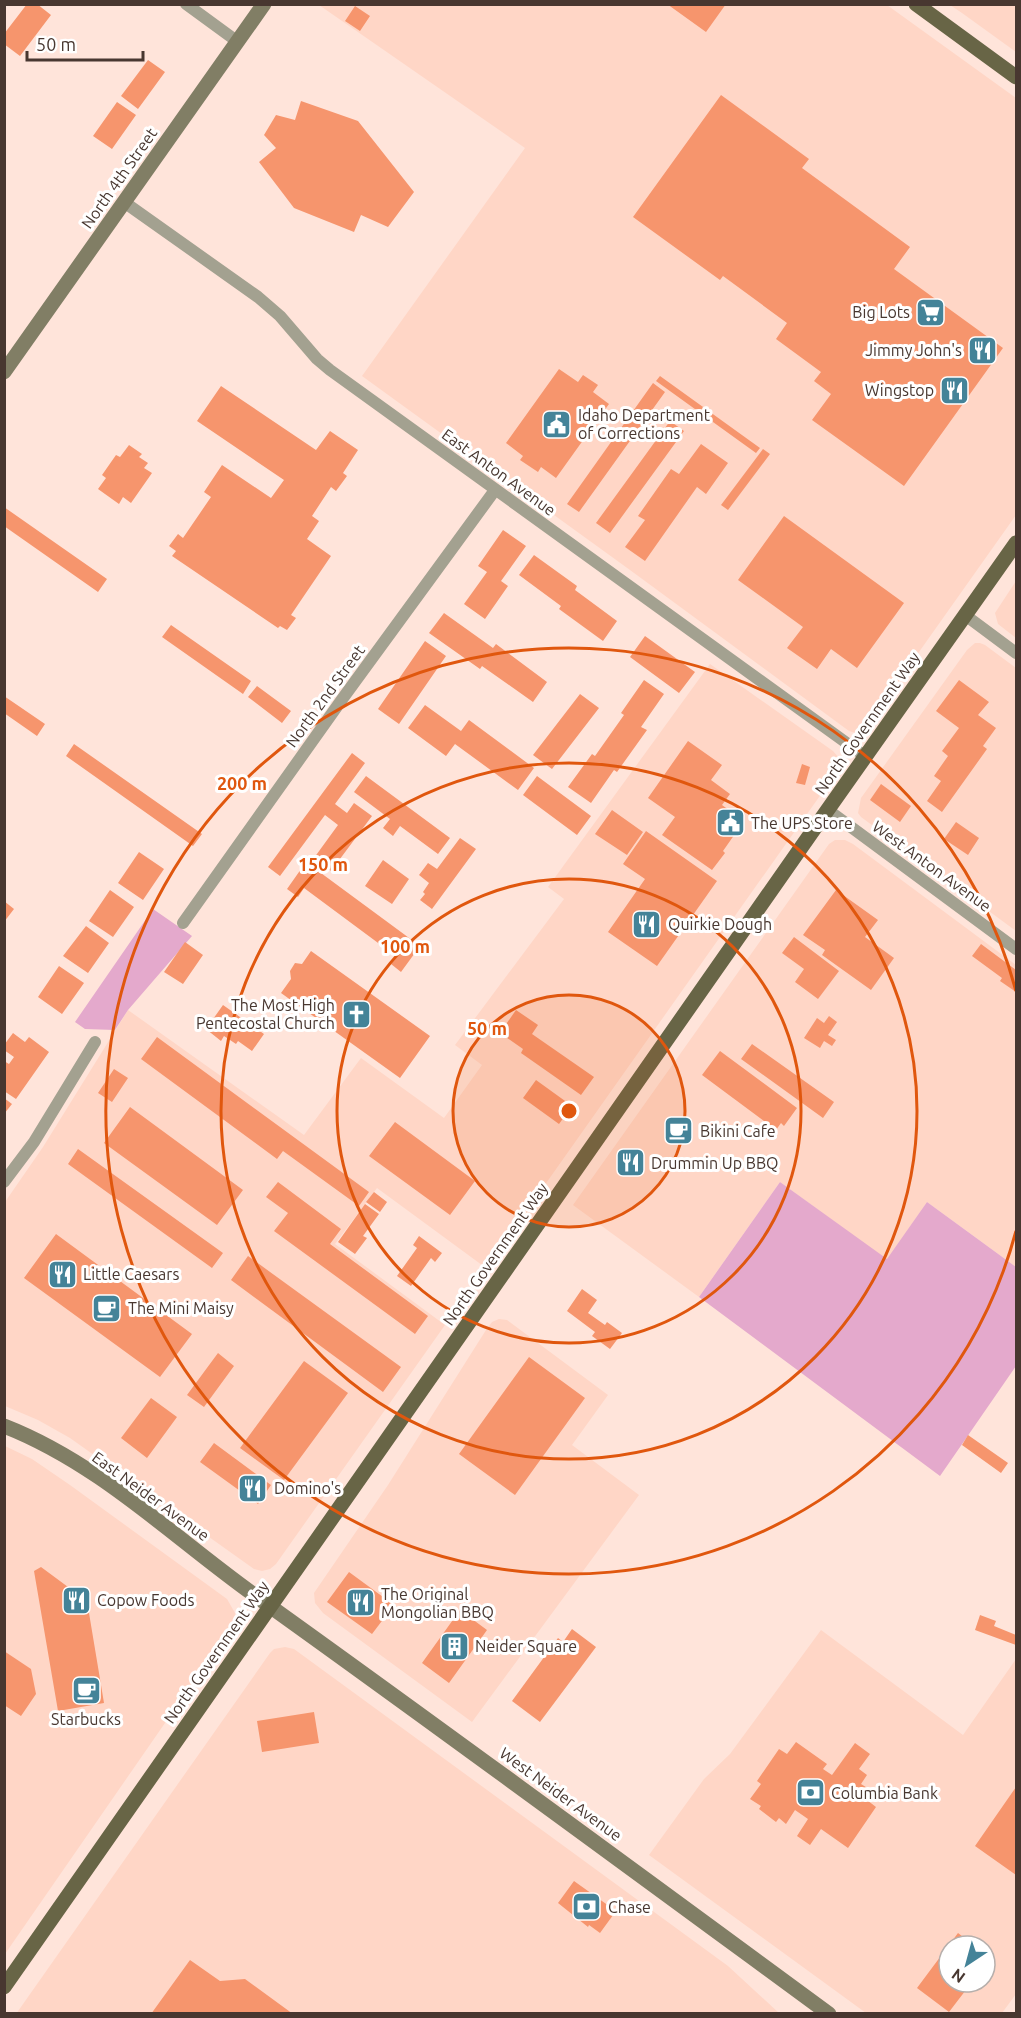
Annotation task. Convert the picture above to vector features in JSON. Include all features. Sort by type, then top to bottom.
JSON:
[{"type":"main road","name":"North 4th Street","points":[[4,372],[264,4]]},
{"type":"main road","points":[[916,4],[1017,77]]},
{"type":"main road","name":"North Government Way","points":[[4,1987],[1017,543]]},
{"type":"main road","name":"East Neider Avenue","points":[[4,1426],[73,1461],[150,1514],[270,1606]]},
{"type":"main road","name":"West Neider Avenue","points":[[270,1606],[829,2013]]},
{"type":"street","points":[[186,4],[238,42]]},
{"type":"street","name":"East Anton Avenue","points":[[124,202],[258,297],[280,316],[317,359],[330,370],[866,757]]},
{"type":"street","name":"North 2nd Street","points":[[183,923],[495,489]]},
{"type":"street","points":[[965,615],[1017,653]]},
{"type":"street","name":"West Anton Avenue","points":[[828,810],[1017,949]]},
{"type":"street","points":[[4,1182],[34,1142],[95,1042]]},
{"type":"shaded area","points":[[319,5],[887,5],[1016,98],[1016,515],[863,731],[856,733],[849,731],[362,376],[525,148]]},
{"type":"shaded area","points":[[950,5],[1016,5],[1016,52],[962,13]]},
{"type":"shaded area","points":[[1016,581],[1016,638],[998,624],[995,613]]},
{"type":"shaded area","points":[[975,643],[985,645],[1016,668],[1016,931],[858,813],[861,798],[967,650]]},
{"type":"shaded area","points":[[710,664],[833,751],[839,758],[836,773],[486,1268],[377,1188],[335,1244],[445,1325],[276,1564],[262,1571],[254,1569],[70,1438],[38,1420],[5,1406],[5,1202],[43,1147],[128,1010],[304,1135],[361,1058],[444,1118],[482,1065],[455,1045],[564,899],[548,887]]},
{"type":"shaded area","points":[[835,840],[845,840],[853,844],[1016,965],[1016,1267],[927,1202],[887,1260],[780,1182],[699,1297],[573,1205],[829,844]]},
{"type":"shaded area","points":[[153,909],[192,936],[128,1010],[115,1030],[85,1029],[75,1022]]},
{"type":"shaded area","points":[[780,1182],[887,1259],[927,1202],[1016,1267],[1016,1366],[940,1476],[699,1297]]},
{"type":"shaded area","points":[[499,1319],[507,1320],[608,1395],[572,1445],[639,1495],[472,1722],[323,1613],[315,1603],[314,1593],[388,1485],[486,1330],[492,1322]]},
{"type":"shaded area","points":[[5,1446],[32,1459],[70,1485],[227,1599],[235,1613],[234,1623],[228,1632],[5,1954]]},
{"type":"shaded area","points":[[821,1630],[963,1735],[1016,1659],[1016,1994],[1002,2013],[866,2013],[649,1855],[704,1779],[730,1754]]},
{"type":"shaded area","points":[[285,1647],[294,1649],[728,1966],[779,2013],[16,2014],[270,1653],[274,1649]]},
{"type":"building","points":[[27,4],[37,4],[51,15],[20,56],[4,44],[4,34]]},
{"type":"building","points":[[667,4],[726,4],[706,32]]},
{"type":"building","points":[[355,6],[370,16],[360,31],[345,21]]},
{"type":"building","points":[[148,60],[165,72],[138,109],[121,96]]},
{"type":"building","points":[[721,95],[809,159],[802,168],[910,247],[894,269],[1003,348],[904,486],[812,420],[831,394],[814,381],[821,372],[776,339],[787,323],[723,276],[720,280],[633,217]]},
{"type":"building","points":[[301,101],[358,121],[414,192],[388,227],[361,215],[354,232],[294,208],[259,162],[276,148],[264,135],[276,115],[295,120]]},
{"type":"building","points":[[117,102],[136,115],[112,149],[93,136]]},
{"type":"building","name":"Idaho Department of Corrections","points":[[559,369],[578,382],[583,375],[598,385],[593,392],[609,404],[556,478],[541,467],[538,472],[520,460],[523,456],[506,443]]},
{"type":"building","points":[[660,376],[760,448],[756,453],[656,381]]},
{"type":"building","points":[[653,383],[665,392],[579,512],[567,504]]},
{"type":"building","points":[[221,386],[316,450],[330,431],[358,450],[343,473],[347,476],[336,491],[331,487],[312,516],[319,521],[307,539],[331,556],[291,615],[296,618],[287,630],[280,626],[278,628],[172,556],[176,551],[169,546],[178,534],[183,538],[211,497],[204,492],[222,465],[271,498],[284,480],[197,421]]},
{"type":"building","points":[[670,421],[684,431],[610,533],[596,523]]},
{"type":"building","points":[[701,444],[728,463],[706,494],[697,487],[645,561],[625,547],[645,520],[638,516],[671,469],[679,474]]},
{"type":"building","points":[[129,445],[142,454],[139,457],[148,463],[144,468],[152,473],[131,503],[123,497],[119,504],[98,489],[106,478],[102,475],[116,455],[120,457]]},
{"type":"building","points":[[763,449],[770,454],[728,510],[721,505]]},
{"type":"building","points":[[4,507],[107,579],[98,592],[4,526]]},
{"type":"building","points":[[784,516],[904,603],[857,668],[831,649],[817,669],[787,648],[803,627],[738,580]]},
{"type":"building","points":[[503,530],[526,546],[501,581],[508,586],[485,619],[464,604],[487,572],[478,566]]},
{"type":"building","points":[[534,555],[577,586],[575,590],[617,621],[603,641],[559,609],[561,606],[519,575]]},
{"type":"building","points":[[444,613],[493,648],[496,644],[547,682],[533,702],[482,666],[480,669],[429,633]]},
{"type":"building","points":[[171,625],[251,681],[243,694],[162,637]]},
{"type":"building","points":[[645,636],[695,672],[679,693],[630,657]]},
{"type":"building","points":[[425,641],[446,656],[399,724],[378,709]]},
{"type":"building","points":[[644,680],[664,694],[641,727],[647,730],[617,772],[614,770],[591,803],[568,787],[592,754],[595,756],[624,715],[621,713]]},
{"type":"building","points":[[959,680],[989,702],[978,715],[996,728],[983,746],[987,749],[942,812],[927,801],[941,781],[934,776],[948,756],[942,751],[959,728],[936,711]]},
{"type":"building","points":[[257,686],[291,711],[282,723],[248,697]]},
{"type":"building","points":[[580,694],[599,708],[552,769],[533,755]]},
{"type":"building","points":[[4,696],[45,724],[37,736],[4,713]]},
{"type":"building","points":[[425,705],[461,731],[469,720],[534,768],[518,790],[455,744],[446,756],[408,728]]},
{"type":"building","points":[[688,741],[722,765],[711,780],[730,794],[722,805],[744,821],[712,870],[662,835],[675,817],[648,798]]},
{"type":"building","points":[[74,744],[202,834],[193,846],[66,756]]},
{"type":"building","points":[[352,753],[365,763],[335,804],[347,813],[354,803],[372,816],[331,871],[314,858],[338,825],[325,815],[280,876],[268,867]]},
{"type":"building","points":[[802,764],[810,767],[805,785],[796,783]]},
{"type":"building","points":[[366,776],[450,838],[438,854],[400,826],[393,836],[383,828],[390,819],[354,792]]},
{"type":"building","points":[[537,776],[591,816],[577,835],[523,795]]},
{"type":"building","points":[[881,784],[911,806],[900,822],[870,800]]},
{"type":"building","points":[[612,810],[643,832],[627,855],[595,834]]},
{"type":"building","points":[[956,822],[979,838],[968,855],[944,839]]},
{"type":"building","points":[[646,831],[717,881],[657,966],[608,932],[645,879],[623,864]]},
{"type":"building","points":[[460,838],[476,849],[432,909],[420,900],[429,883],[419,875],[428,863],[437,869]]},
{"type":"building","points":[[139,852],[164,869],[143,900],[118,883]]},
{"type":"building","points":[[383,860],[409,879],[392,904],[365,886]]},
{"type":"building","points":[[306,862],[420,946],[401,972],[391,964],[397,957],[304,888],[298,897],[287,889]]},
{"type":"building","points":[[110,890],[134,907],[113,937],[89,921]]},
{"type":"building","points":[[836,890],[878,920],[865,937],[894,958],[871,990],[822,955],[825,950],[803,935]]},
{"type":"building","points":[[4,901],[14,909],[4,922]]},
{"type":"building","points":[[86,926],[109,943],[88,973],[63,956]]},
{"type":"building","points":[[794,937],[839,971],[818,999],[795,982],[804,969],[782,953]]},
{"type":"building","points":[[185,942],[203,955],[183,984],[164,972]]},
{"type":"building","points":[[981,944],[1016,970],[1016,992],[1000,981],[1002,978],[972,956]]},
{"type":"building","name":"The Most High Pentecostal Church","points":[[311,951],[430,1036],[400,1078],[281,993],[291,979],[290,971],[295,963],[302,964]]},
{"type":"building","points":[[59,966],[84,983],[62,1014],[38,997]]},
{"type":"building","points":[[223,1005],[264,1034],[252,1051],[238,1041],[236,1044],[224,1036],[221,1041],[206,1029]]},
{"type":"building","points":[[516,1010],[538,1025],[532,1034],[594,1077],[581,1095],[521,1053],[523,1049],[500,1033]]},
{"type":"building","points":[[829,1016],[837,1022],[828,1035],[836,1040],[832,1046],[824,1041],[820,1048],[804,1038],[817,1018],[824,1023]]},
{"type":"building","points":[[13,1033],[25,1042],[29,1037],[49,1052],[16,1099],[4,1091],[4,1061],[9,1064],[14,1057],[4,1050],[4,1045]]},
{"type":"building","points":[[157,1037],[369,1192],[359,1206],[283,1151],[277,1159],[141,1059]]},
{"type":"building","points":[[752,1044],[834,1102],[823,1118],[741,1059]]},
{"type":"building","points":[[720,1051],[797,1108],[784,1126],[781,1123],[776,1130],[702,1075]]},
{"type":"building","points":[[114,1069],[128,1078],[112,1102],[98,1093]]},
{"type":"building","points":[[536,1080],[572,1106],[559,1124],[523,1098]]},
{"type":"building","points":[[4,1098],[12,1104],[4,1114]]},
{"type":"building","points":[[130,1107],[243,1190],[217,1225],[104,1143]]},
{"type":"building","points":[[395,1122],[475,1181],[450,1215],[369,1156]]},
{"type":"building","name":"Bikini Cafe","points":[[674,1124],[688,1133],[684,1139],[670,1130]]},
{"type":"building","points":[[78,1149],[223,1253],[212,1268],[68,1164]]},
{"type":"building","name":"Drummin Up BBQ","points":[[634,1154],[639,1158],[626,1173],[621,1169]]},
{"type":"building","points":[[278,1182],[341,1229],[330,1244],[428,1316],[415,1334],[274,1231],[288,1213],[266,1197]]},
{"type":"building","points":[[374,1192],[387,1202],[380,1212],[366,1202]]},
{"type":"building","points":[[365,1204],[379,1214],[363,1236],[367,1238],[355,1254],[338,1242]]},
{"type":"building","points":[[56,1234],[192,1334],[160,1377],[24,1278]]},
{"type":"building","points":[[419,1236],[442,1253],[435,1262],[431,1258],[411,1286],[397,1276],[417,1248],[413,1245]]},
{"type":"building","points":[[248,1256],[401,1367],[383,1392],[231,1280]]},
{"type":"building","points":[[582,1289],[597,1300],[588,1313],[605,1325],[607,1322],[622,1333],[610,1349],[592,1336],[595,1332],[567,1311]]},
{"type":"building","points":[[218,1353],[234,1366],[204,1407],[187,1395]]},
{"type":"building","points":[[529,1357],[585,1398],[515,1495],[459,1454]]},
{"type":"building","points":[[304,1361],[348,1393],[284,1480],[240,1448]]},
{"type":"building","points":[[151,1398],[177,1417],[147,1458],[121,1438]]},
{"type":"building","points":[[968,1435],[1008,1463],[1001,1473],[962,1445]]},
{"type":"building","points":[[214,1443],[271,1485],[258,1504],[200,1462]]},
{"type":"building","points":[[41,1567],[87,1601],[104,1703],[58,1711],[34,1571]]},
{"type":"building","name":"The Original Mongolian BBQ","points":[[349,1572],[394,1605],[372,1634],[327,1602]]},
{"type":"building","name":"Neider Square","points":[[460,1610],[487,1630],[449,1683],[422,1663]]},
{"type":"building","points":[[980,1615],[996,1621],[994,1626],[1016,1635],[1016,1645],[975,1630]]},
{"type":"building","points":[[572,1629],[596,1647],[540,1722],[512,1701],[558,1638],[563,1642]]},
{"type":"building","points":[[4,1651],[31,1669],[36,1694],[21,1716],[4,1705]]},
{"type":"building","points":[[314,1712],[319,1743],[262,1752],[257,1721]]},
{"type":"building","name":"Columbia Bank","points":[[796,1742],[827,1764],[823,1769],[832,1775],[855,1743],[870,1754],[859,1769],[867,1775],[861,1784],[869,1789],[863,1797],[876,1807],[848,1848],[821,1829],[810,1845],[797,1836],[808,1819],[795,1810],[786,1824],[779,1818],[776,1822],[759,1809],[761,1806],[750,1799],[761,1784],[757,1781],[779,1749],[787,1754]]},
{"type":"building","points":[[1016,1787],[1016,1875],[975,1846]]},
{"type":"building","name":"Chase","points":[[574,1881],[616,1911],[600,1933],[589,1925],[588,1927],[558,1903]]},
{"type":"building","points":[[190,1960],[220,1981],[245,1979],[293,2014],[151,2014]]},
{"type":"building","points":[[937,1961],[937,1994],[963,1994],[949,2012],[917,1988]]},
{"type":"place","name":"Big Lots","points":[[931,312]]},
{"type":"place","name":"Jimmy John's","points":[[983,350]]},
{"type":"place","name":"Wingstop","points":[[955,390]]},
{"type":"place","name":"Idaho Department of Corrections","points":[[557,424]]},
{"type":"place","name":"The UPS Store","points":[[730,823]]},
{"type":"place","name":"Quirkie Dough","points":[[647,924]]},
{"type":"place","name":"The Most High Pentecostal Church","points":[[356,1014]]},
{"type":"place","name":"Bikini Cafe","points":[[679,1131]]},
{"type":"place","name":"Drummin Up BBQ","points":[[630,1163]]},
{"type":"place","name":"Little Caesars","points":[[62,1274]]},
{"type":"place","name":"The Mini Maisy","points":[[107,1308]]},
{"type":"place","name":"Domino's","points":[[253,1488]]},
{"type":"place","name":"Copow Foods","points":[[76,1600]]},
{"type":"place","name":"The Original Mongolian BBQ","points":[[360,1603]]},
{"type":"place","name":"Neider Square","points":[[454,1646]]},
{"type":"place","name":"Starbucks","points":[[86,1691]]},
{"type":"place","name":"Columbia Bank","points":[[810,1793]]},
{"type":"place","name":"Chase","points":[[587,1907]]}]
